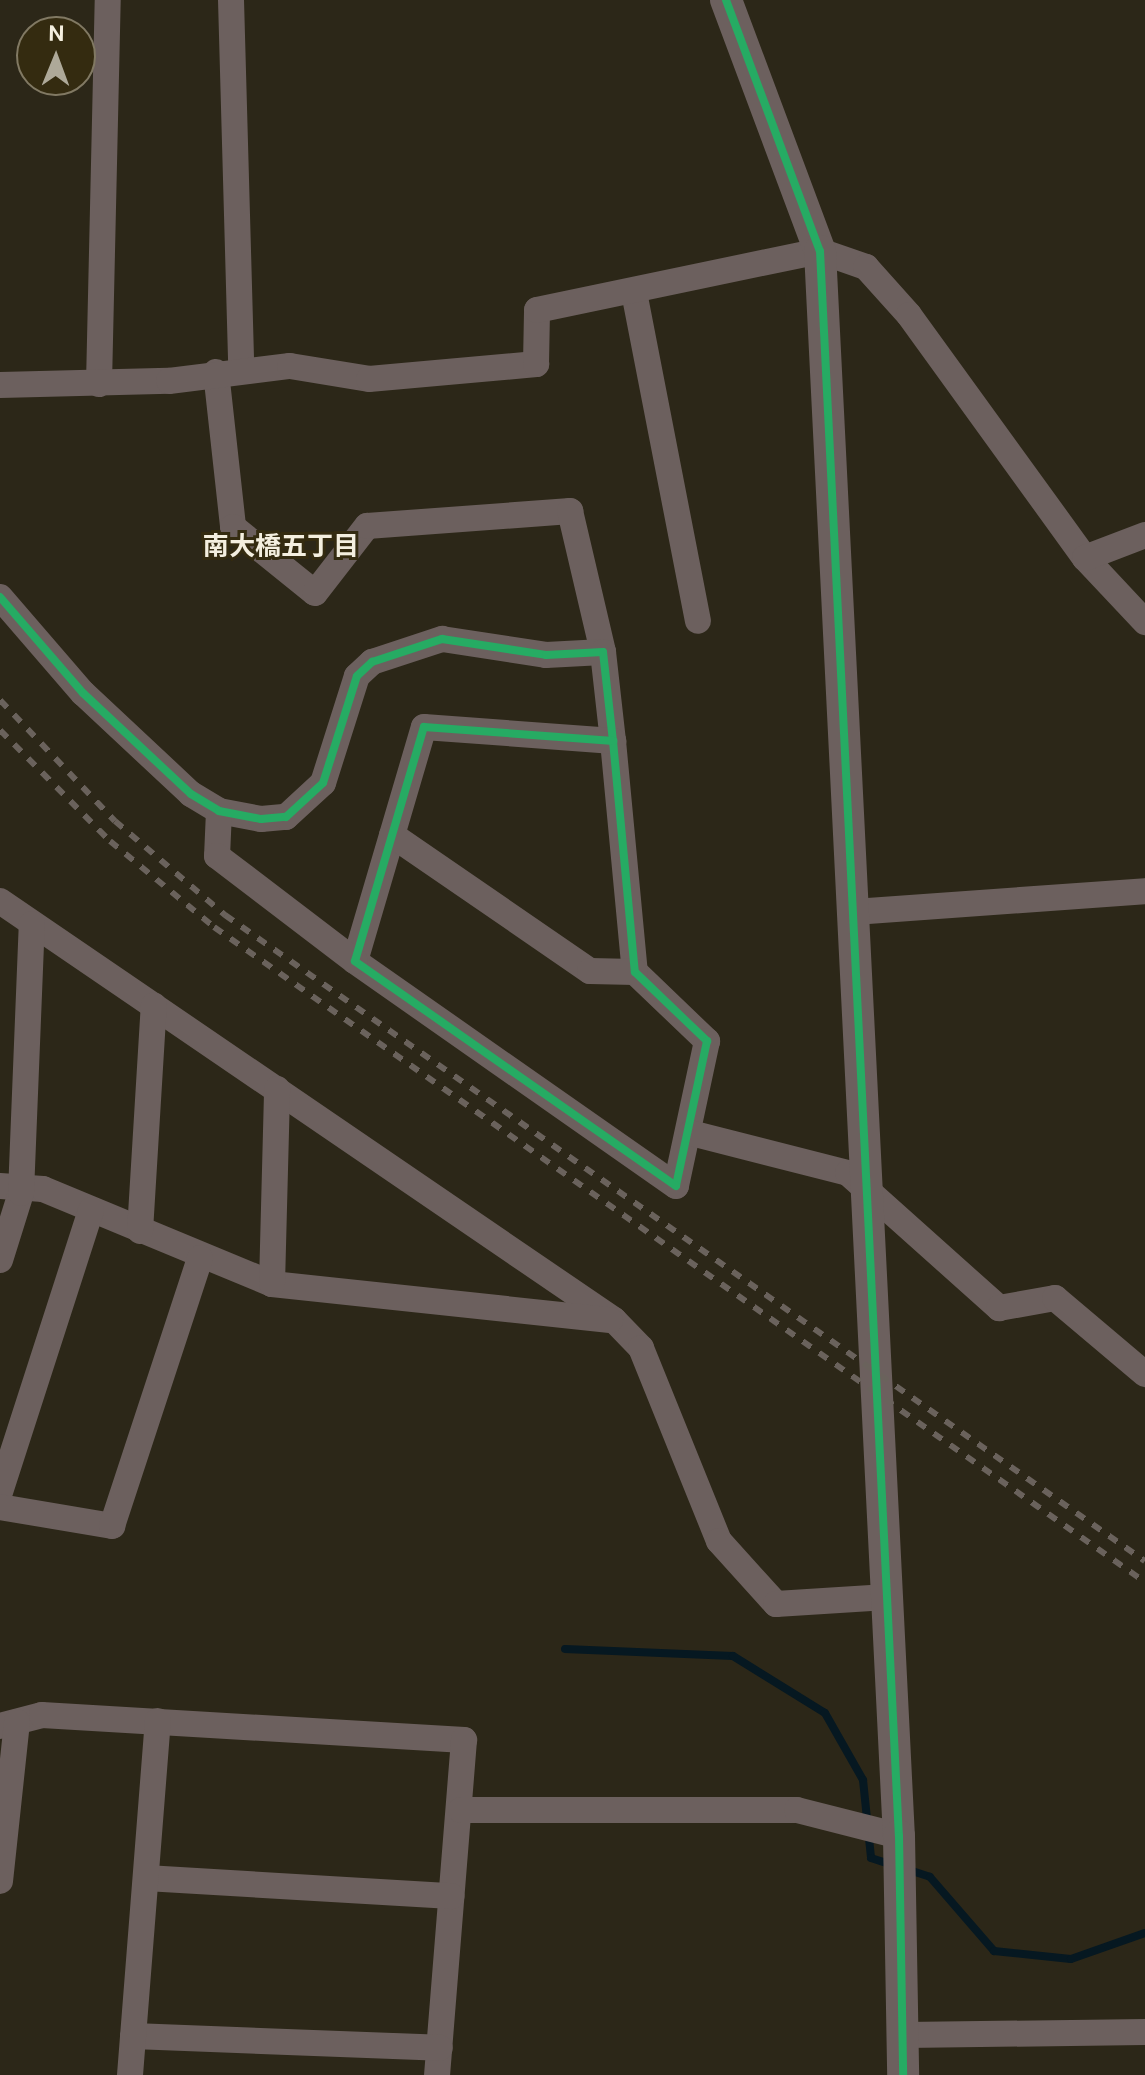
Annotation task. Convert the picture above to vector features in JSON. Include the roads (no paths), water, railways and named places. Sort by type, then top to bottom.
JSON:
[{"type":"street","points":[[99,384],[108,0]]},
{"type":"street","points":[[219,811],[217,856],[355,961],[676,1186],[691,1133],[707,1041],[635,972],[603,652],[570,511],[367,526],[315,593],[233,527],[229,370],[231,0]]},
{"type":"street","points":[[726,0],[820,251],[899,1836],[905,2035],[903,2075]]},
{"type":"street","points":[[0,385],[99,384],[229,370],[369,379],[536,364],[537,310],[820,251],[866,267],[909,315],[1085,558],[1145,622]]},
{"type":"street","points":[[634,292],[698,621]]},
{"type":"street","points":[[1085,558],[1145,535]]},
{"type":"street","points":[[0,597],[83,693],[191,794],[219,811],[261,819],[304,805],[323,783],[357,676],[396,651],[442,639],[546,655],[603,652]]},
{"type":"street","points":[[355,961],[424,727],[613,741]]},
{"type":"street","points":[[392,835],[590,971],[635,972]]},
{"type":"street","points":[[854,912],[1145,891]]},
{"type":"street","points":[[0,901],[614,1320],[641,1348],[719,1541],[776,1604],[887,1597]]},
{"type":"street","points":[[0,1260],[10,1190],[32,924]]},
{"type":"street","points":[[140,1231],[154,1005]]},
{"type":"street","points":[[272,1284],[277,1089]]},
{"type":"street","points":[[691,1133],[848,1173],[999,1308],[1055,1298],[1145,1374]]},
{"type":"street","points":[[10,1190],[43,1189],[200,1258],[272,1284],[614,1320]]},
{"type":"street","points":[[0,1492],[91,1210]]},
{"type":"street","points":[[0,1507],[112,1526],[200,1258]]},
{"type":"street","points":[[0,1881],[8,1724],[42,1715],[464,1740],[461,1810],[437,2075]]},
{"type":"street","points":[[130,2075],[158,1721]]},
{"type":"street","points":[[461,1810],[797,1810],[899,1836]]},
{"type":"street","points":[[146,1878],[451,1896]]},
{"type":"street","points":[[905,2035],[1145,2032]]},
{"type":"street","points":[[133,2036],[440,2048]]},
{"type":"waterway","points":[[565,1649],[733,1656],[825,1713],[863,1780],[871,1858],[893,1865]]},
{"type":"waterway","points":[[906,1869],[930,1877],[994,1951],[1071,1959],[1145,1933]]},
{"type":"railway","points":[[0,700],[115,821],[225,915],[1145,1561]]},
{"type":"railway","points":[[0,730],[110,841],[214,927],[1145,1582]]},
{"type":"district","name":"南大橋五丁目","points":[[281,547]]}]
